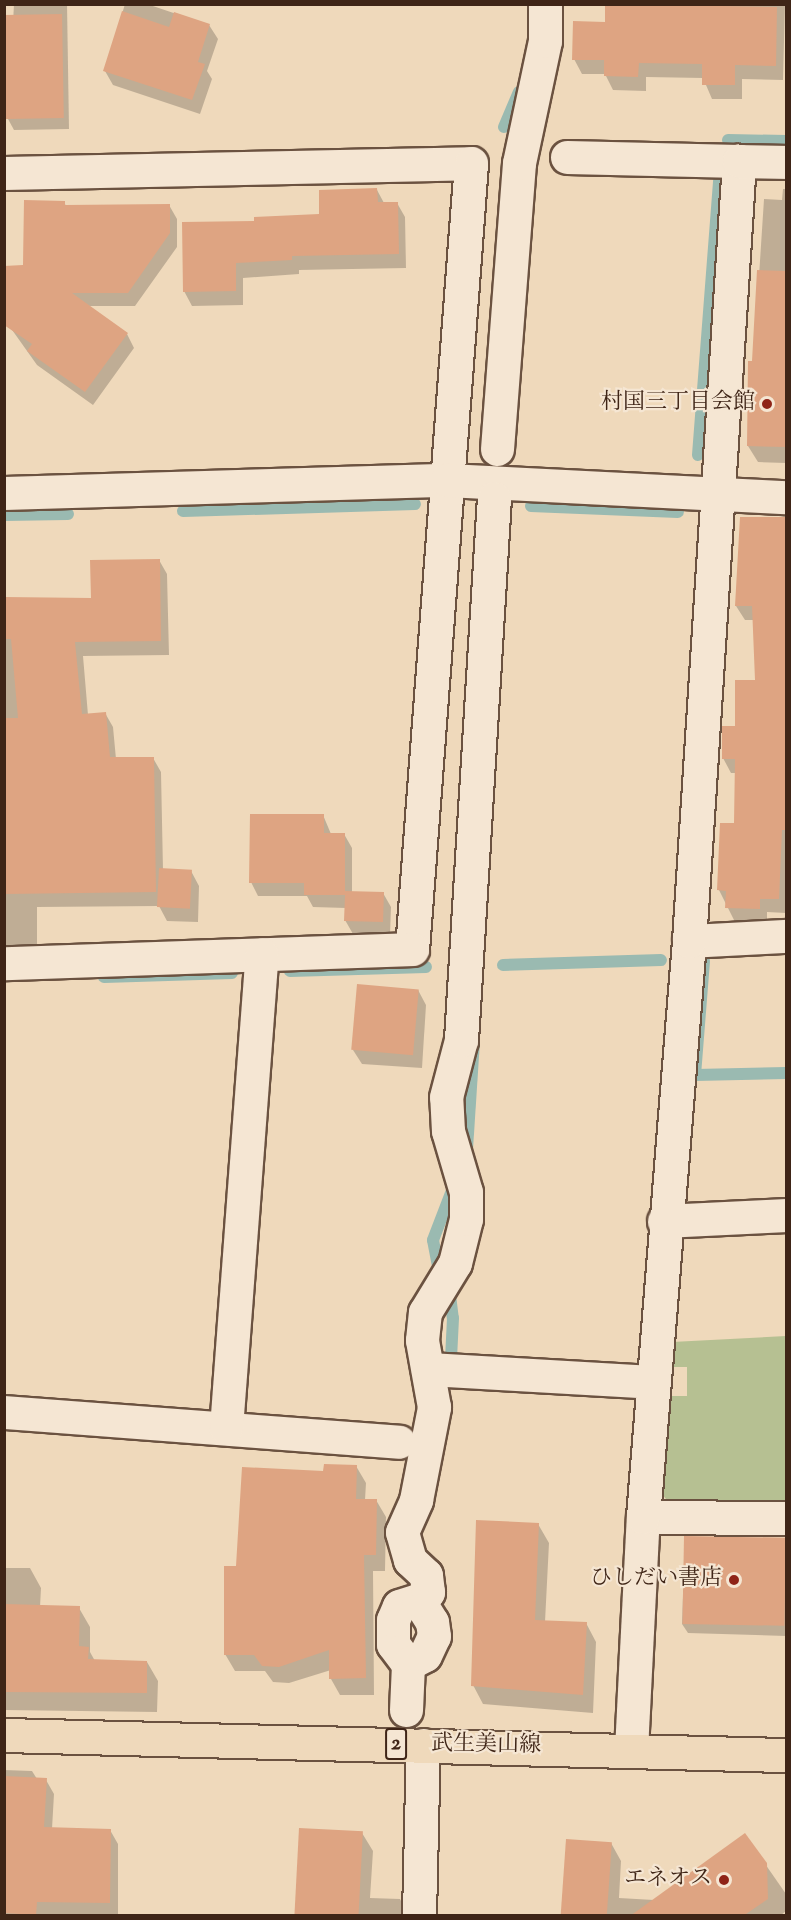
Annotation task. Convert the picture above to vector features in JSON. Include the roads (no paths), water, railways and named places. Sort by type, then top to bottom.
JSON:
[{"type":"main road","name":"武生美山線","points":[[4,1735],[786,1755]]},
{"type":"street","points":[[497,449],[519,163],[545,41],[545,4]]},
{"type":"street","points":[[567,157],[786,162]]},
{"type":"street","points":[[631,1750],[643,1517],[664,1221],[689,940],[739,161]]},
{"type":"street","points":[[4,173],[471,163],[412,949],[4,963]]},
{"type":"street","points":[[4,493],[447,480],[786,497]]},
{"type":"street","points":[[406,1710],[408,1664],[425,1655],[435,1636],[432,1622],[418,1600],[428,1592],[426,1575],[410,1560],[402,1532],[416,1500],[435,1407],[422,1340],[425,1312],[455,1263],[466,1219],[466,1192],[448,1131],[446,1097],[461,1040],[494,498]]},
{"type":"street","points":[[689,940],[786,936]]},
{"type":"street","points":[[226,1428],[262,954]]},
{"type":"street","points":[[664,1221],[786,1215]]},
{"type":"street","points":[[428,1370],[653,1382]]},
{"type":"street","points":[[4,1412],[399,1442]]},
{"type":"street","points":[[643,1517],[786,1518]]},
{"type":"street","points":[[419,1916],[423,1745]]},
{"type":"water","points":[[480,1041],[473,1149],[462,1131],[458,1098],[470,1052]]},
{"type":"waterway","points":[[504,127],[519,92]]},
{"type":"waterway","points":[[728,140],[786,141]]},
{"type":"waterway","points":[[698,455],[720,171]]},
{"type":"waterway","points":[[183,511],[415,504]]},
{"type":"waterway","points":[[531,506],[678,512]]},
{"type":"waterway","points":[[4,515],[68,514]]},
{"type":"waterway","points":[[503,965],[661,960]]},
{"type":"waterway","points":[[704,961],[695,1075],[786,1073]]},
{"type":"waterway","points":[[290,971],[426,967]]},
{"type":"waterway","points":[[104,977],[232,973]]},
{"type":"waterway","points":[[438,1266],[433,1240],[453,1188]]},
{"type":"waterway","points":[[449,1287],[453,1318],[451,1359]]},
{"type":"place","name":"村国三丁目会館","points":[[767,404]]},
{"type":"place","name":"ひしだい書店","points":[[734,1580]]},
{"type":"place","name":"エネオス","points":[[724,1880]]}]
